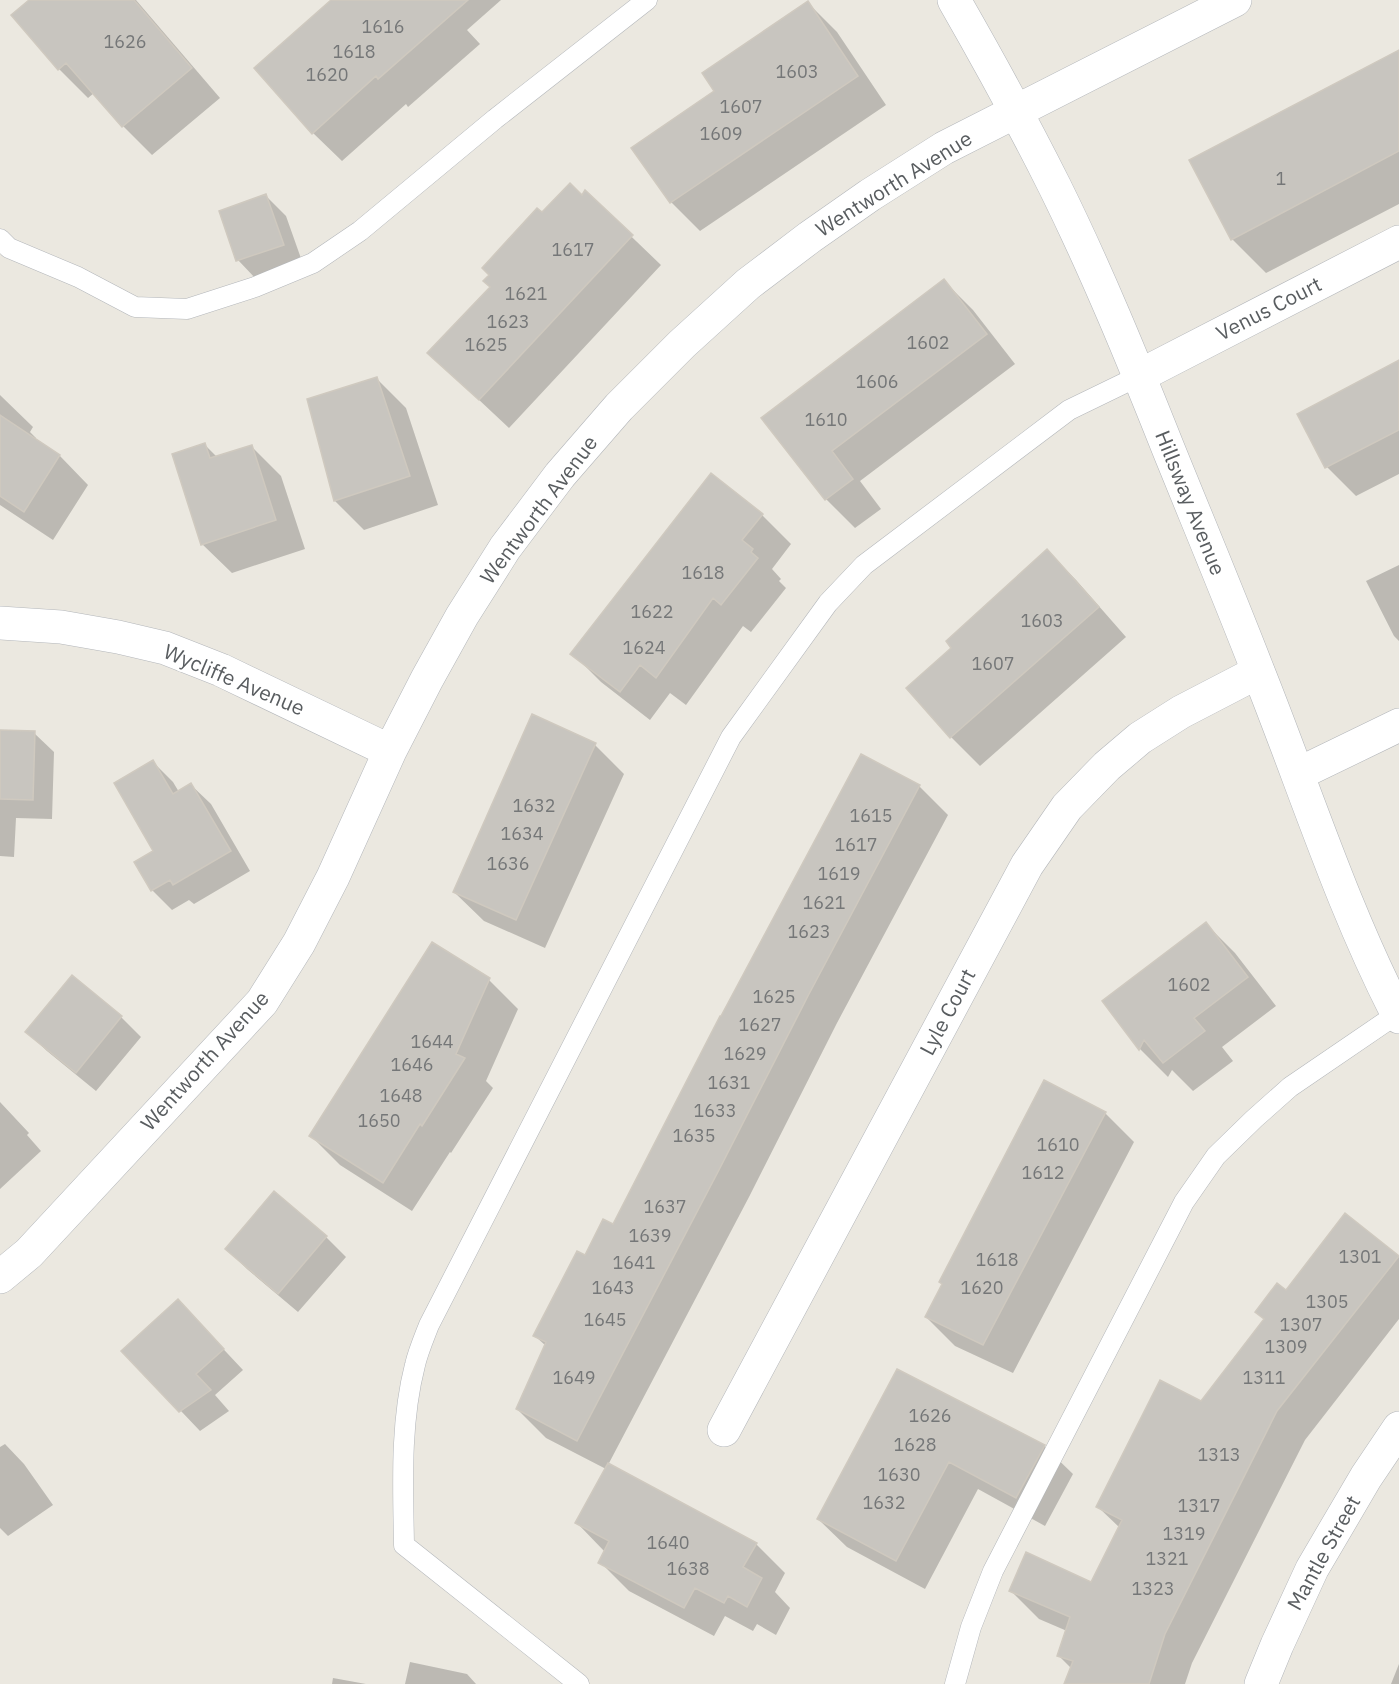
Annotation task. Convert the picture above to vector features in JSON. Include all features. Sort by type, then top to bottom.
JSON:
[{"type":"street","name":"Hillsway Avenue","points":[[954,0],[1016,110],[1098,280],[1258,672],[1342,890],[1398,1016]]},
{"type":"street","name":"Wentworth Avenue","points":[[0,1276],[29,1253],[262,1002],[299,943],[333,877],[390,751],[462,616],[505,548],[560,476],[619,407],[681,345],[740,292],[810,237],[870,195],[944,148],[1235,0]]},
{"type":"street","name":"Venus Court","points":[[1139,376],[1399,242]]},
{"type":"street","name":"Wycliffe Avenue","points":[[0,623],[61,627],[165,648],[221,670],[390,751]]},
{"type":"street","name":"Lyle Court","points":[[724,1430],[1027,865],[1067,807],[1107,766],[1140,738],[1181,712],[1258,672]]},
{"type":"street","points":[[1298,774],[1399,726]]},
{"type":"street","name":"Mantle Street","points":[[1261,1684],[1312,1569],[1366,1477],[1399,1428]]},
{"type":"lane","points":[[0,239],[9,248],[78,277],[135,307],[187,309],[255,287],[313,263],[360,231],[495,119],[647,0]]},
{"type":"lane","points":[[579,1684],[404,1545],[403,1481],[407,1415],[415,1365],[429,1325],[731,737],[828,603],[864,565],[1069,410],[1139,376]]},
{"type":"lane","points":[[955,1684],[971,1627],[993,1571],[1184,1202],[1216,1156],[1290,1087],[1398,1016]]},
{"type":"building","points":[[29,0],[134,0],[192,68],[122,127],[66,63],[58,70],[11,15]]},
{"type":"building","points":[[331,0],[468,0],[378,79],[376,76],[312,134],[254,68]]},
{"type":"building","points":[[808,1],[858,76],[670,203],[631,148],[714,91],[702,73]]},
{"type":"building","points":[[1399,50],[1399,151],[1231,240],[1189,160]]},
{"type":"building","points":[[570,183],[582,195],[585,190],[633,235],[479,400],[427,353],[490,287],[483,281],[489,275],[482,268],[537,208],[542,212]]},
{"type":"building","points":[[266,194],[284,245],[236,261],[219,211]]},
{"type":"building","points":[[944,279],[987,334],[832,451],[853,479],[825,500],[761,418]]},
{"type":"building","points":[[1399,360],[1399,430],[1325,468],[1297,414]]},
{"type":"building","points":[[377,377],[410,476],[334,501],[307,399]]},
{"type":"building","points":[[0,415],[60,455],[24,512],[0,496]]},
{"type":"building","points":[[205,443],[210,458],[252,445],[276,520],[201,545],[172,454]]},
{"type":"building","points":[[711,473],[763,514],[742,540],[753,549],[751,552],[758,558],[721,605],[713,598],[656,678],[640,665],[620,692],[570,654]]},
{"type":"building","points":[[1047,549],[1099,607],[950,738],[906,688],[951,648],[946,641]]},
{"type":"building","points":[[532,714],[596,743],[516,920],[453,892]]},
{"type":"building","points":[[0,730],[35,731],[33,800],[0,799]]},
{"type":"building","points":[[861,754],[920,785],[577,1441],[516,1409],[546,1342],[533,1336],[577,1251],[585,1255],[603,1219],[613,1224],[720,1016]]},
{"type":"building","points":[[153,760],[173,794],[191,783],[231,851],[173,885],[170,880],[151,891],[134,862],[153,851],[114,783]]},
{"type":"building","points":[[1206,922],[1248,977],[1194,1018],[1205,1031],[1163,1063],[1144,1040],[1139,1050],[1102,1001]]},
{"type":"building","points":[[432,942],[490,978],[456,1054],[465,1058],[383,1183],[309,1136]]},
{"type":"building","points":[[72,975],[122,1016],[76,1073],[25,1032]]},
{"type":"building","points":[[1044,1080],[1106,1112],[983,1345],[925,1317],[942,1284],[939,1282]]},
{"type":"building","points":[[274,1191],[327,1236],[278,1294],[225,1249]]},
{"type":"building","points":[[1345,1213],[1399,1256],[1277,1411],[1165,1634],[1149,1684],[1064,1684],[1073,1661],[1057,1656],[1070,1617],[1009,1591],[1026,1552],[1091,1582],[1122,1520],[1096,1507],[1160,1380],[1201,1401],[1264,1319],[1255,1312],[1277,1283],[1286,1290]]},
{"type":"building","points":[[178,1299],[224,1349],[196,1374],[211,1390],[179,1412],[121,1351]]},
{"type":"building","points":[[897,1369],[1045,1445],[1016,1498],[949,1462],[896,1561],[817,1519]]},
{"type":"building","points":[[608,1463],[757,1543],[743,1567],[762,1578],[747,1607],[728,1596],[724,1603],[695,1588],[684,1608],[598,1563],[609,1541],[575,1523]]}]
